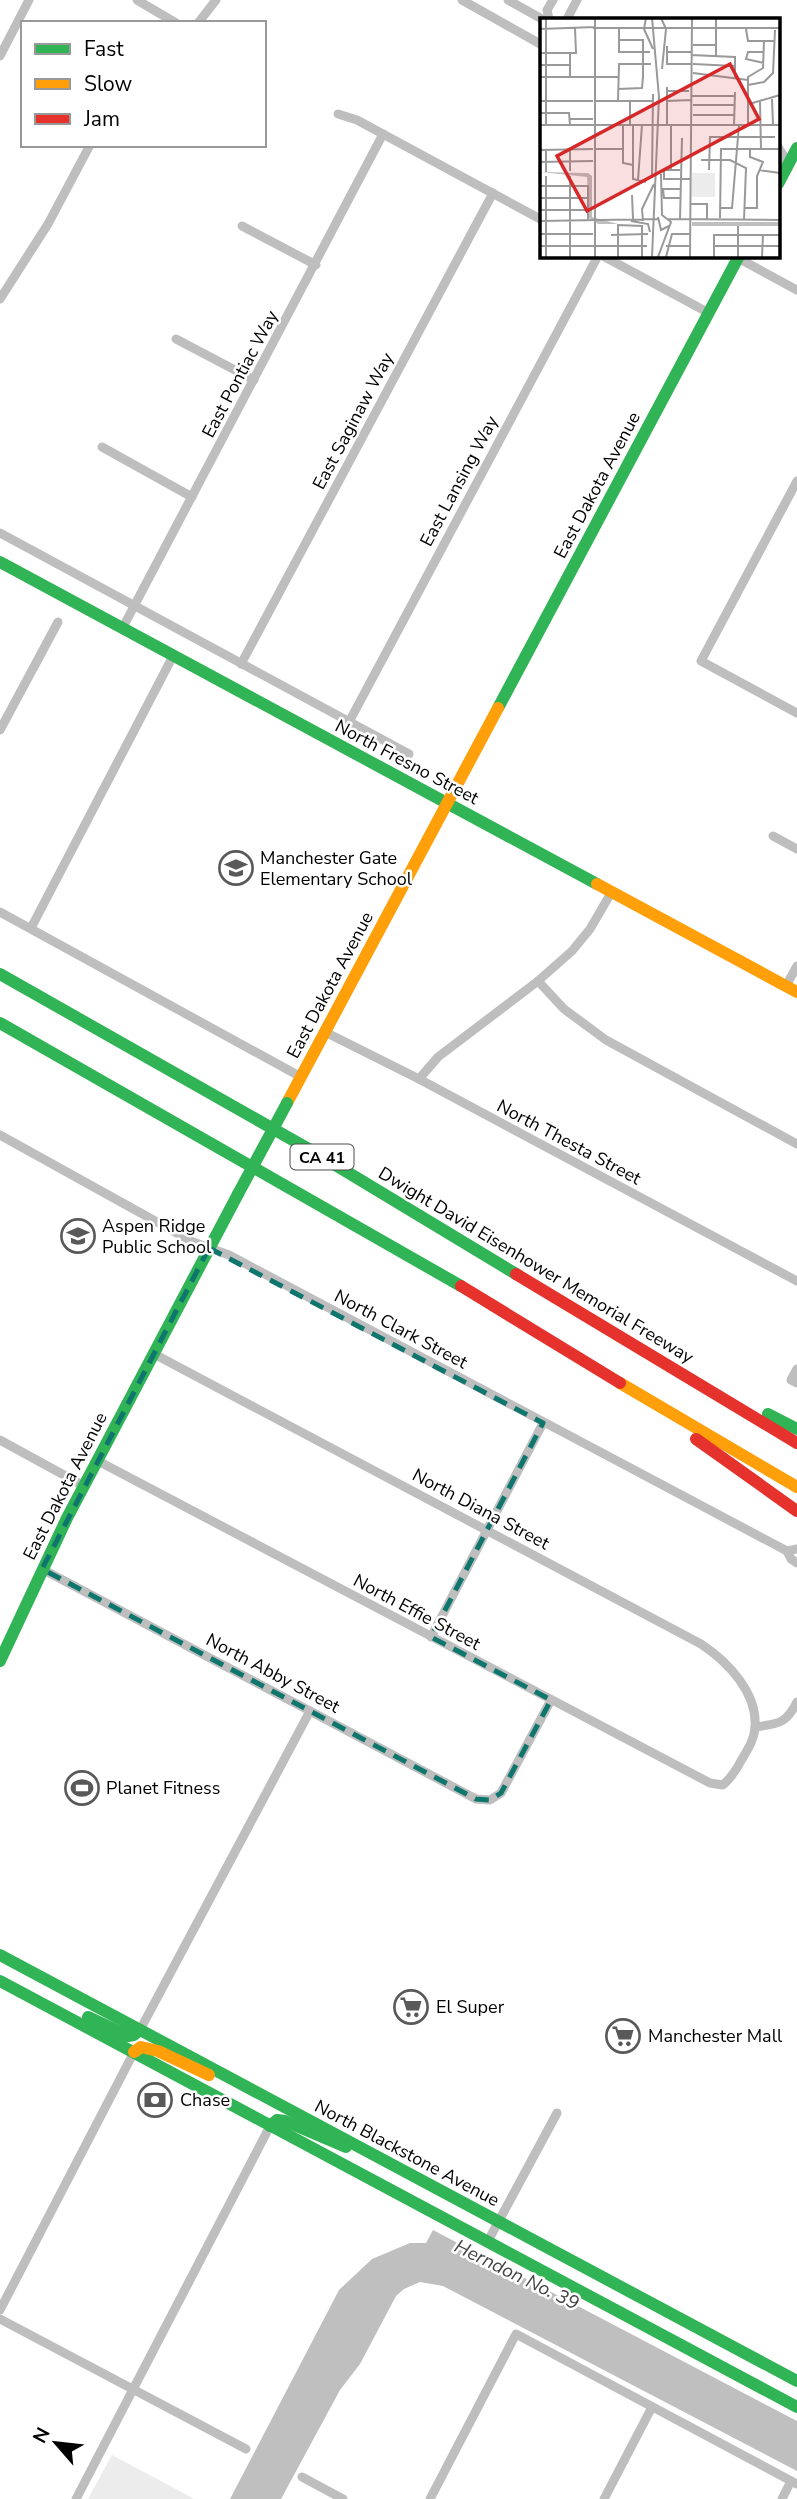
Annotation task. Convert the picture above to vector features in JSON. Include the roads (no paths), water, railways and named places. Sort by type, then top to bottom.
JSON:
[{"type":"main road","points":[[783,164],[797,148]]},
{"type":"main road","name":"East Dakota Avenue","points":[[0,1661],[84,1486],[209,1248],[739,257]]},
{"type":"main road","name":"North Fresno Street","points":[[0,562],[792,989]]},
{"type":"main road","name":"Dwight David Eisenhower Memorial Freeway","points":[[0,974],[314,1152],[797,1443]]},
{"type":"main road","name":"CA 41","points":[[0,1023],[458,1284],[614,1380],[797,1487]]},
{"type":"main road","points":[[639,1347],[797,1429]]},
{"type":"main road","points":[[614,1380],[797,1511]]},
{"type":"main road","name":"North Blackstone Avenue","points":[[0,1955],[797,2381]]},
{"type":"main road","points":[[0,1981],[797,2407]]},
{"type":"main road","points":[[64,2015],[78,2011],[128,2036],[140,2030]]},
{"type":"main road","points":[[134,2052],[141,2047],[150,2049],[193,2070],[244,2085]]},
{"type":"main road","points":[[270,2126],[275,2121],[286,2121],[327,2141],[381,2159]]},
{"type":"street","points":[[0,56],[30,0]]},
{"type":"street","points":[[137,0],[173,21]]},
{"type":"street","points":[[200,21],[216,0]]},
{"type":"street","points":[[462,0],[540,42]]},
{"type":"street","points":[[508,0],[540,18]]},
{"type":"street","points":[[549,18],[547,10],[553,0]]},
{"type":"street","points":[[568,18],[577,0]]},
{"type":"street","points":[[338,114],[357,120],[540,219]]},
{"type":"street","name":"East Pontiac Way","points":[[122,629],[383,134]]},
{"type":"street","points":[[0,299],[48,224],[89,147]]},
{"type":"street","name":"East Saginaw Way","points":[[241,664],[493,192]]},
{"type":"street","points":[[242,226],[316,265]]},
{"type":"street","name":"East Lansing Way","points":[[349,722],[599,257]]},
{"type":"street","points":[[602,257],[709,313]]},
{"type":"street","points":[[739,257],[797,290]]},
{"type":"street","points":[[176,338],[254,380]]},
{"type":"street","points":[[102,447],[192,496]]},
{"type":"street","points":[[797,481],[701,661],[797,713]]},
{"type":"street","points":[[0,533],[408,754]]},
{"type":"street","points":[[0,730],[58,622]]},
{"type":"street","points":[[31,928],[173,656]]},
{"type":"street","points":[[773,836],[797,849]]},
{"type":"street","points":[[419,1079],[438,1057],[538,981],[572,951],[590,929],[611,892]]},
{"type":"street","points":[[0,912],[301,1077]]},
{"type":"street","points":[[792,989],[797,966]]},
{"type":"street","points":[[538,981],[564,1009],[606,1040],[797,1144]]},
{"type":"street","name":"North Thesta Street","points":[[325,1032],[419,1079],[797,1281]]},
{"type":"street","name":"North Clark Street","points":[[0,1135],[193,1242],[229,1255],[543,1423],[792,1550],[791,1559],[797,1563]]},
{"type":"street","name":"North Diana Street","points":[[154,1354],[701,1643],[717,1654],[748,1694],[755,1727]]},
{"type":"street","points":[[794,1381],[797,1369]]},
{"type":"street","points":[[431,1637],[543,1423]]},
{"type":"street","points":[[0,1440],[84,1486]]},
{"type":"street","name":"North Effie Street","points":[[98,1461],[710,1783],[723,1785],[733,1777],[752,1742],[755,1727]]},
{"type":"street","name":"North Abby Street","points":[[42,1569],[476,1799],[490,1800],[501,1793],[551,1700]]},
{"type":"street","points":[[755,1727],[782,1722],[789,1717],[797,1702]]},
{"type":"street","points":[[140,2030],[310,1711]]},
{"type":"street","points":[[0,2310],[134,2052]]},
{"type":"street","points":[[488,2241],[557,2113]]},
{"type":"street","points":[[76,2499],[270,2126]]},
{"type":"street","points":[[0,2319],[246,2449]]},
{"type":"street","points":[[430,2499],[516,2334],[794,2483],[782,2499]]},
{"type":"street","points":[[604,2499],[652,2407]]},
{"type":"street","points":[[302,2477],[343,2499]]},
{"type":"place","name":"Manchester Gate Elementary School","points":[[236,868]]},
{"type":"place","name":"Aspen Ridge Public School","points":[[78,1236]]},
{"type":"place","name":"Planet Fitness","points":[[82,1788]]},
{"type":"place","name":"El Super","points":[[411,2007]]},
{"type":"place","name":"Manchester Mall","points":[[623,2036]]},
{"type":"place","name":"Chase","points":[[155,2100]]},
{"type":"water label","name":"Herndon No. 39","points":[[517,2274]]}]
